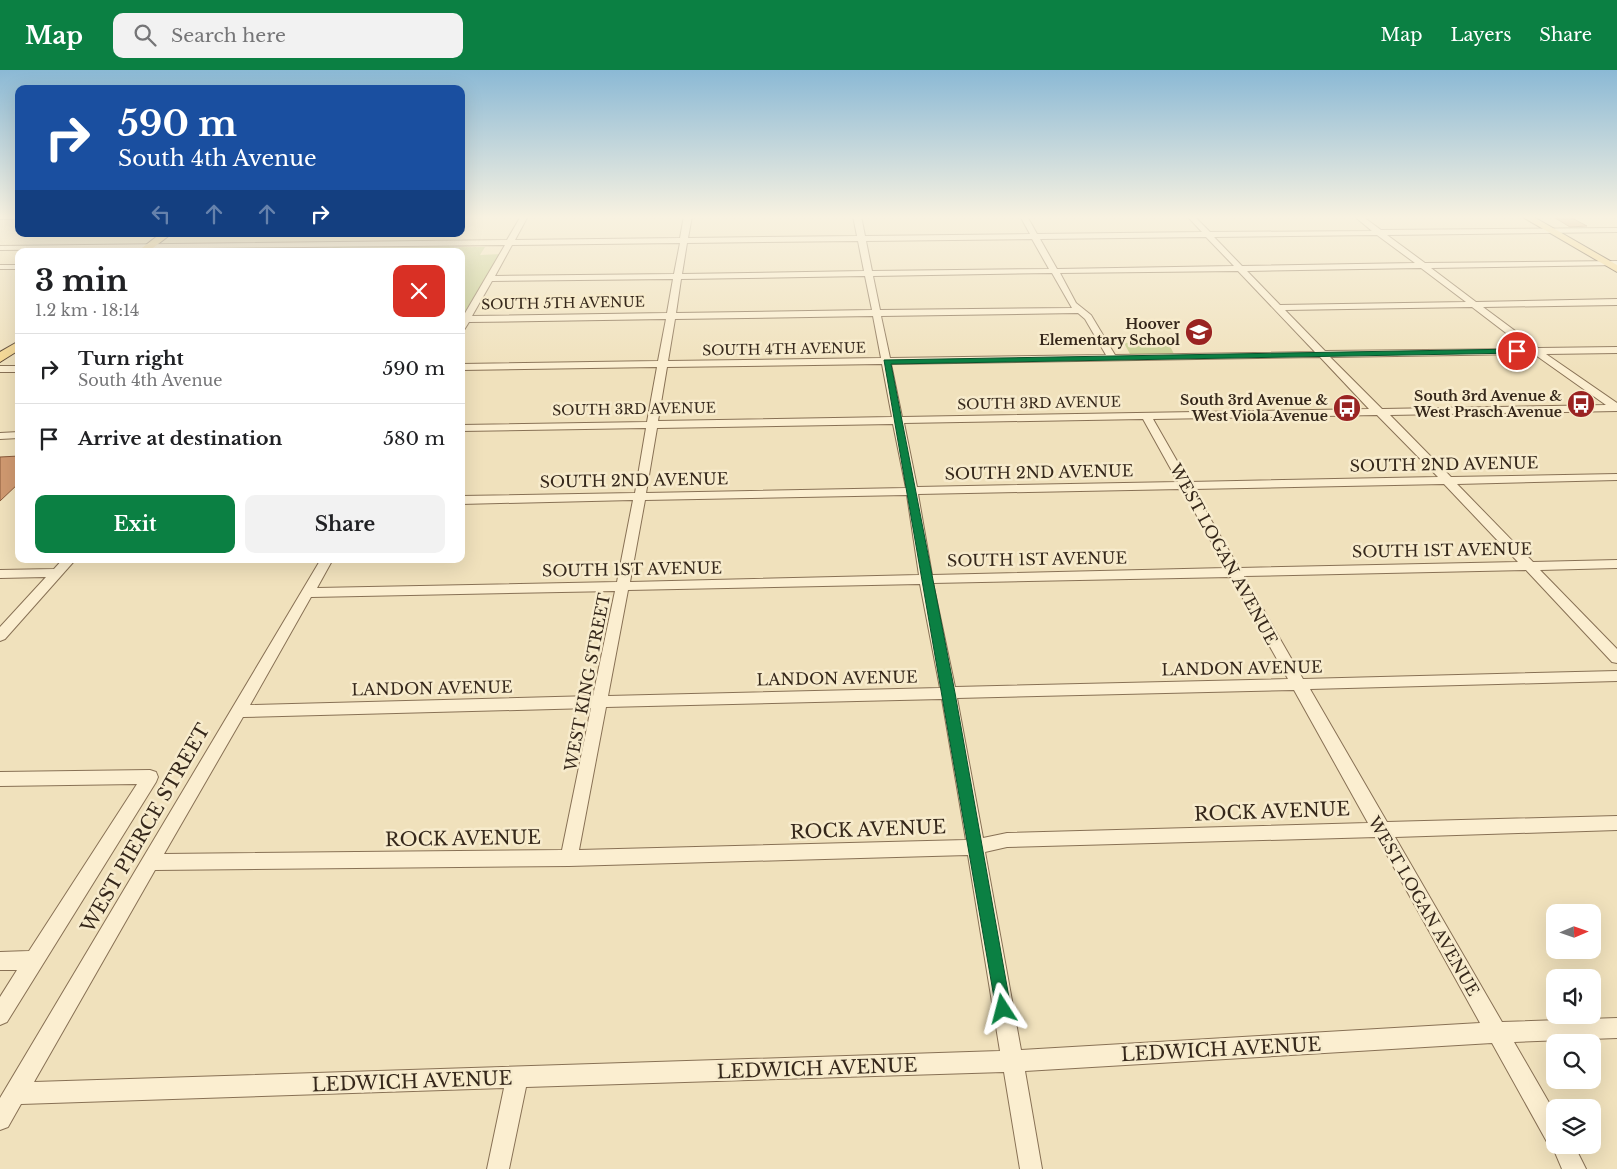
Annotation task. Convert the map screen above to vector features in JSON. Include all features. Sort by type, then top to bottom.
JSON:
[{"type":"main road","points":[[0,358],[15,347]]},
{"type":"street","points":[[465,322],[496,267]]},
{"type":"street","name":"WEST KING STREET","points":[[569,858],[640,496],[661,364],[679,267]]},
{"type":"street","points":[[869,267],[949,693],[1031,1169]]},
{"type":"street","points":[[1051,267],[1073,304],[1088,317],[1112,357]]},
{"type":"street","points":[[490,279],[1305,267]]},
{"type":"street","points":[[1425,267],[1536,351],[1617,408]]},
{"type":"street","points":[[1239,268],[1378,412],[1389,419],[1617,658]]},
{"type":"street","points":[[1278,308],[1617,302]]},
{"type":"street","name":"SOUTH 5TH AVENUE","points":[[467,319],[1081,310]]},
{"type":"street","name":"SOUTH 4TH AVENUE","points":[[465,367],[1617,350]]},
{"type":"street","points":[[0,369],[15,368]]},
{"type":"street","name":"SOUTH 3RD AVENUE","points":[[465,428],[1617,408]]},
{"type":"street","name":"WEST LOGAN AVENUE","points":[[1146,416],[1379,829],[1546,1118]]},
{"type":"street","points":[[0,436],[15,435]]},
{"type":"street","name":"SOUTH 2ND AVENUE","points":[[465,500],[1617,477]]},
{"type":"street","points":[[0,636],[66,563]]},
{"type":"street","name":"WEST PIERCE STREET","points":[[0,1119],[326,563]]},
{"type":"street","name":"SOUTH 1ST AVENUE","points":[[307,594],[1617,564]]},
{"type":"street","points":[[0,574],[56,573]]},
{"type":"street","name":"LANDON AVENUE","points":[[238,710],[1617,676]]},
{"type":"street","points":[[0,779],[150,777],[0,1015]]},
{"type":"street","name":"ROCK AVENUE","points":[[149,862],[569,858],[976,847],[1007,840],[1617,823]]},
{"type":"street","points":[[0,961],[34,960]]},
{"type":"street","name":"LEDWICH AVENUE","points":[[16,1093],[1011,1061],[1497,1032],[1617,1028]]},
{"type":"street","points":[[498,1169],[517,1078]]},
{"type":"street","points":[[1566,1154],[1575,1169]]},
{"type":"green space","points":[[465,267],[493,267],[465,312]]},
{"type":"green space","points":[[1168,342],[1174,354],[1130,354],[1124,343]]},
{"type":"building","points":[[15,456],[15,487],[0,501],[0,457]]},
{"type":"place","name":"Hoover Elementary School","points":[[1199,332]]},
{"type":"place","name":"South 3rd Avenue & West Prasch Avenue","points":[[1581,404]]},
{"type":"place","name":"South 3rd Avenue & West Viola Avenue","points":[[1347,408]]},
{"type":"route","points":[[1003,1009],[949,693],[926,579],[912,491],[887,362],[1517,351]]}]
